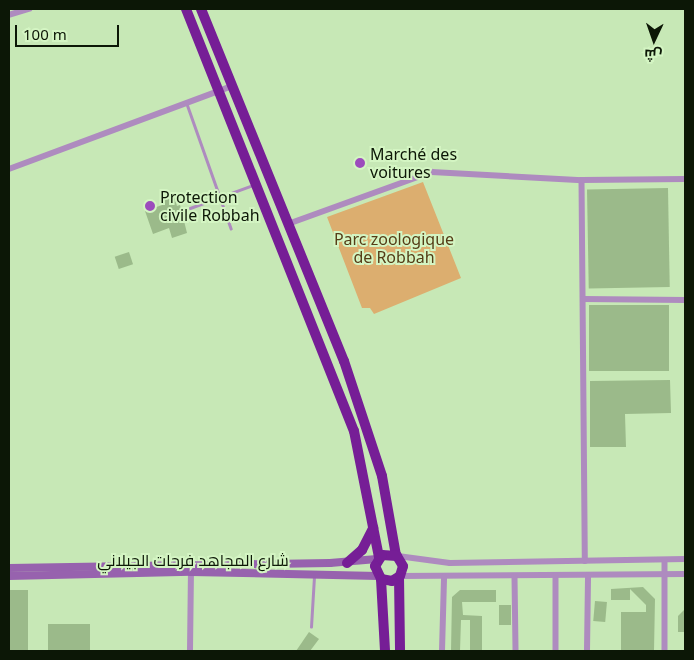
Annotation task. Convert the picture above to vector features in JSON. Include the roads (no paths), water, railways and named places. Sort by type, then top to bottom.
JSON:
[{"type":"highway","points":[[186,9],[220,90],[354,431],[374,524],[378,558],[374,566],[379,578],[385,651]]},
{"type":"highway","points":[[202,9],[341,352],[373,444],[382,476],[397,555],[403,566],[399,577],[400,651]]},
{"type":"highway","points":[[347,563],[362,550],[374,524]]},
{"type":"highway","points":[[378,558],[389,553],[397,555]]},
{"type":"highway","points":[[379,578],[388,581],[399,577]]},
{"type":"street","points":[[9,15],[29,9]]},
{"type":"street","points":[[9,169],[232,86]]},
{"type":"street","points":[[288,224],[432,172],[582,180],[685,179]]},
{"type":"street","points":[[582,180],[585,561]]},
{"type":"street","points":[[583,299],[685,300]]},
{"type":"street","points":[[397,555],[450,563],[685,559]]},
{"type":"street","name":"شارع المجاهد فرحات الجيلاني","points":[[9,568],[347,563],[378,558]]},
{"type":"street","points":[[665,560],[665,651]]},
{"type":"street","points":[[190,651],[192,572]]},
{"type":"street","name":"شارع المجاهد فرحات الجيلاني","points":[[9,576],[192,572],[314,573],[379,578]]},
{"type":"street","points":[[399,577],[685,574]]},
{"type":"street","points":[[556,576],[556,651]]},
{"type":"street","points":[[587,651],[588,576]]},
{"type":"street","points":[[515,577],[516,651]]},
{"type":"street","points":[[442,651],[444,578]]},
{"type":"lane","points":[[187,103],[231,228]]},
{"type":"lane","points":[[190,208],[257,183]]},
{"type":"lane","points":[[311,627],[314,573]]},
{"type":"place","name":"Marché des voitures","points":[[360,163]]},
{"type":"place","name":"Protection civile Robbah","points":[[150,206]]},
{"type":"park label","name":"Parc zoologique de Robbah","points":[[394,248]]}]
